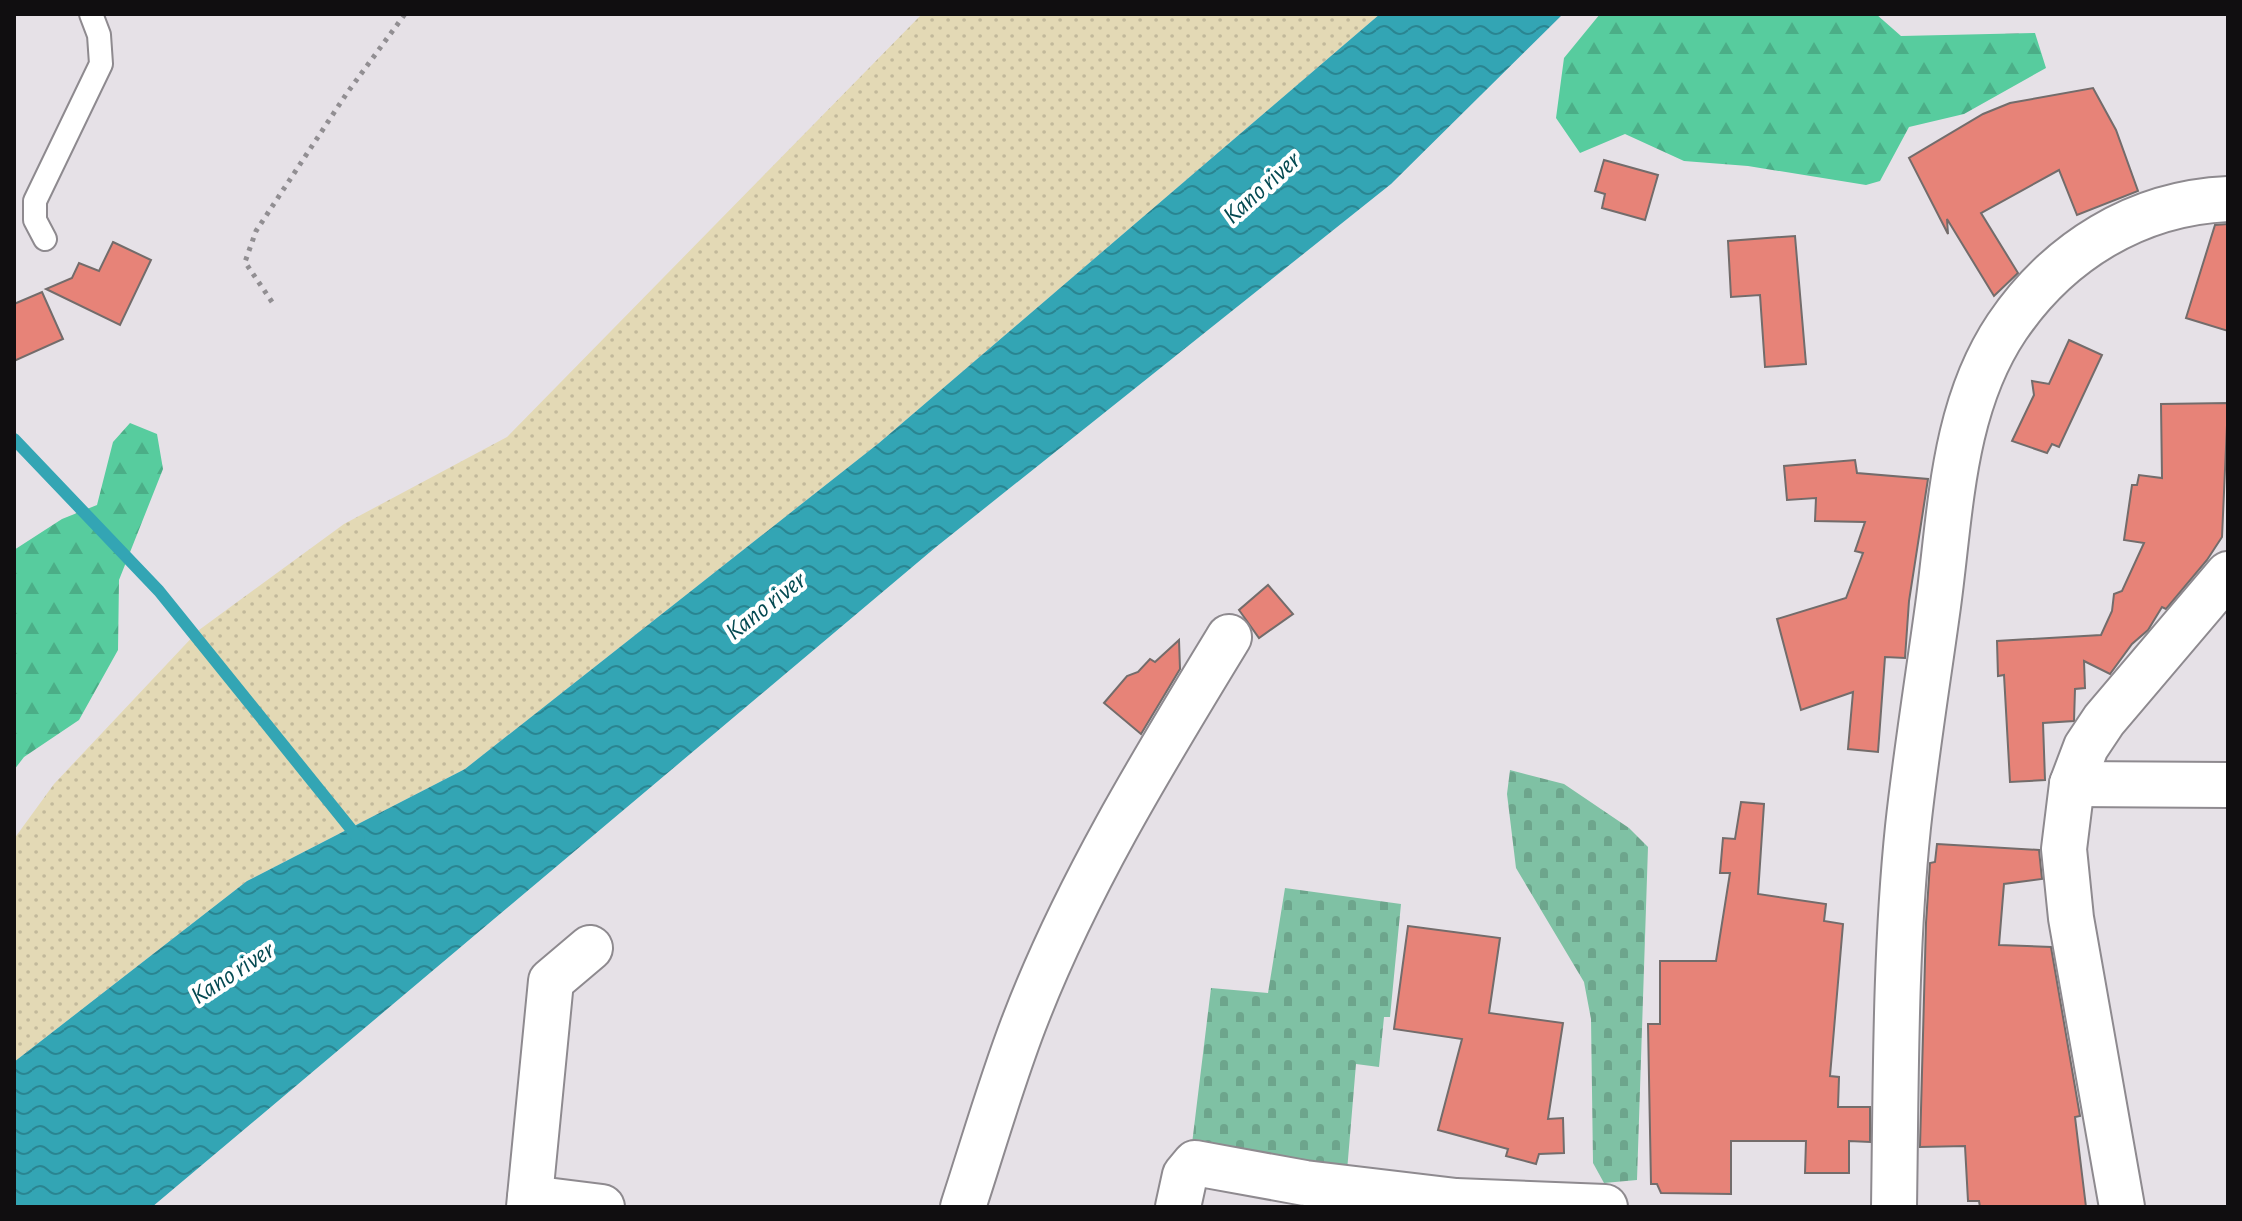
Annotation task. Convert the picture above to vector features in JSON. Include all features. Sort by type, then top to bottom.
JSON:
[{"type":"street","points":[[1894,1207],[1898,969],[1908,828],[1964,418],[1983,372],[2008,327],[2081,247],[2125,223],[2199,200],[2228,199]]},
{"type":"street","points":[[2122,1207],[2071,918],[2064,849],[2072,784],[2086,747],[2104,720],[2228,574]]},
{"type":"street","points":[[963,1207],[1024,1022],[1073,914],[1169,736],[1229,637]]},
{"type":"street","points":[[2072,784],[2228,785]]},
{"type":"street","points":[[590,948],[551,981],[529,1203],[602,1207]]},
{"type":"street","points":[[1178,1207],[1185,1175],[1195,1163],[1305,1183],[1456,1201],[1605,1207]]},
{"type":"lane","points":[[45,239],[35,220],[35,201],[101,64],[99,35],[91,14]]},
{"type":"path","points":[[272,302],[245,262],[256,231],[347,93],[405,14]]},
{"type":"green space","points":[[1600,14],[1876,14],[1901,36],[2035,33],[2046,68],[1964,114],[1909,127],[1880,181],[1866,185],[1748,166],[1684,161],[1625,134],[1580,153],[1556,118],[1564,58]]},
{"type":"green space","points":[[130,423],[157,434],[163,469],[119,580],[118,650],[79,720],[24,757],[14,770],[14,550],[62,519],[97,505],[113,442]]},
{"type":"green space","points":[[1510,770],[1564,784],[1629,828],[1648,847],[1637,1180],[1604,1183],[1593,1163],[1591,1019],[1584,982],[1516,868],[1507,794]]},
{"type":"green space","points":[[1285,888],[1401,904],[1390,1017],[1384,1017],[1379,1067],[1356,1064],[1347,1171],[1191,1152],[1211,988],[1268,993]]},
{"type":"sand","points":[[922,14],[1380,14],[879,443],[465,769],[247,881],[14,1062],[14,839],[54,784],[199,630],[344,524],[507,437]]},
{"type":"water","name":"Kano river","points":[[1380,14],[1563,14],[1391,184],[936,547],[152,1207],[14,1207],[14,1062],[247,881],[465,769],[879,443]]},
{"type":"building","points":[[2093,88],[2116,130],[2138,191],[2077,215],[2059,170],[1981,213],[2018,273],[1994,296],[1947,219],[1948,234],[1909,158],[1983,114],[2010,103]]},
{"type":"building","points":[[1604,160],[1658,175],[1645,220],[1602,208],[1605,194],[1595,191]]},
{"type":"building","points":[[2228,224],[2228,331],[2186,318],[2215,225]]},
{"type":"building","points":[[1795,236],[1806,364],[1765,367],[1760,295],[1731,297],[1728,241]]},
{"type":"building","points":[[113,242],[151,260],[120,325],[46,289],[72,278],[79,263],[99,271]]},
{"type":"building","points":[[42,292],[63,339],[14,361],[14,304]]},
{"type":"building","points":[[2069,340],[2102,355],[2059,447],[2052,444],[2047,453],[2012,441],[2034,395],[2032,381],[2049,384]]},
{"type":"building","points":[[2228,403],[2222,537],[2207,560],[2166,609],[2162,607],[2148,630],[2132,644],[2110,674],[2084,661],[2085,688],[2075,689],[2074,721],[2043,723],[2045,780],[2010,782],[2004,675],[1998,676],[1997,641],[2101,635],[2112,611],[2114,594],[2122,591],[2144,543],[2124,540],[2132,485],[2137,485],[2139,475],[2162,478],[2161,404]]},
{"type":"building","points":[[1855,460],[1857,473],[1928,479],[1909,601],[1905,658],[1885,657],[1878,752],[1848,749],[1853,692],[1801,710],[1777,619],[1846,598],[1863,553],[1855,551],[1865,522],[1815,521],[1816,498],[1787,500],[1784,466]]},
{"type":"building","points":[[1268,585],[1293,614],[1259,638],[1239,610]]},
{"type":"building","points":[[1179,640],[1180,669],[1141,734],[1104,703],[1127,676],[1138,672],[1150,659],[1155,662]]},
{"type":"building","points":[[1741,802],[1764,804],[1758,894],[1826,904],[1824,921],[1843,924],[1830,1076],[1839,1077],[1838,1107],[1870,1107],[1870,1142],[1849,1141],[1849,1173],[1805,1173],[1806,1141],[1731,1141],[1731,1194],[1661,1193],[1657,1184],[1651,1184],[1648,1024],[1660,1024],[1660,961],[1716,961],[1730,873],[1720,873],[1723,838],[1735,839]]},
{"type":"building","points":[[1937,844],[2039,850],[2042,879],[2004,884],[1999,945],[2051,947],[2080,1116],[2075,1117],[2086,1207],[1980,1207],[1979,1201],[1968,1201],[1965,1146],[1920,1147],[1926,923],[1930,863],[1935,862]]},
{"type":"building","points":[[1408,926],[1500,938],[1489,1013],[1563,1023],[1548,1119],[1563,1118],[1564,1153],[1539,1154],[1536,1164],[1506,1156],[1508,1149],[1438,1130],[1462,1039],[1394,1029]]},
{"type":"waterway","points":[[14,439],[159,591],[359,839]]}]
